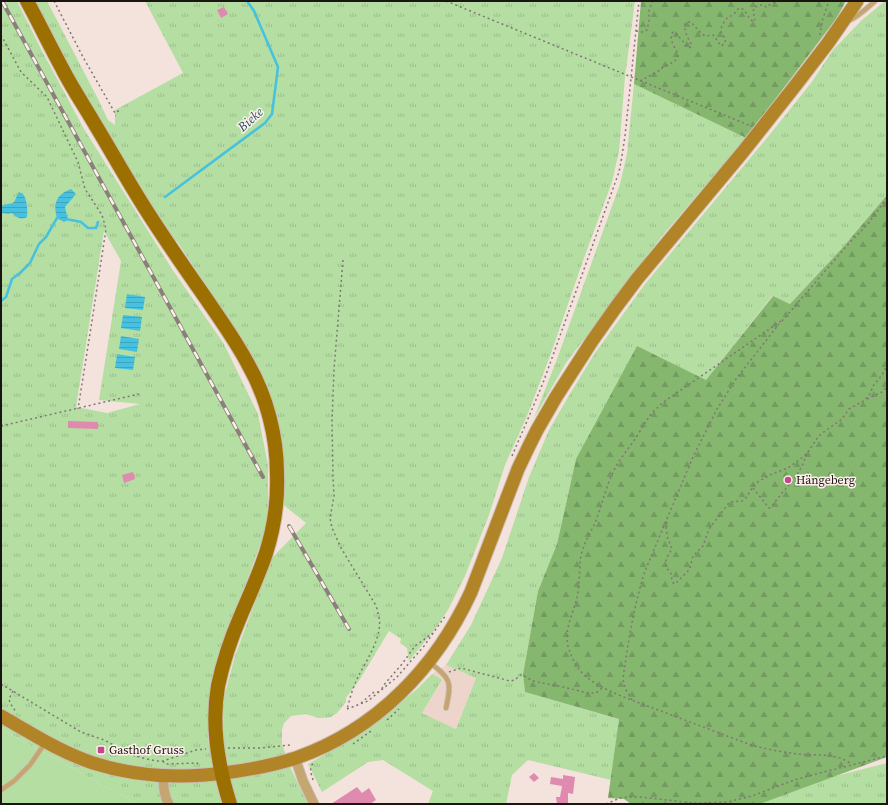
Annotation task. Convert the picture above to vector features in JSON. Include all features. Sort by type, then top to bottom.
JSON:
[{"type":"main road","points":[[27,1],[62,69],[137,195],[171,248],[242,352],[258,383],[271,425],[278,475],[276,504],[272,529],[266,553],[232,637],[218,688],[215,738],[230,804]]},
{"type":"main road","points":[[1,716],[67,753],[94,763],[127,771],[181,777],[222,774],[262,767],[295,758],[332,742],[352,731],[386,706],[433,665],[463,610],[485,557],[518,469],[537,430],[592,341],[616,307],[659,252],[800,80],[842,24],[857,1]]},
{"type":"street","points":[[295,758],[312,800]]},
{"type":"street","points":[[163,776],[165,798],[170,804]]},
{"type":"lane","points":[[842,24],[853,19],[875,1]]},
{"type":"lane","points":[[433,665],[446,676],[449,683],[446,708]]},
{"type":"lane","points":[[1,790],[14,781],[30,765],[46,742]]},
{"type":"path","points":[[54,1],[83,57],[115,113],[120,110]]},
{"type":"path","points":[[446,1],[748,125]]},
{"type":"path","points":[[510,459],[543,383],[615,182],[623,153],[639,1]]},
{"type":"path","points":[[636,31],[642,32],[647,30],[649,10],[653,1]]},
{"type":"path","points":[[640,81],[657,72],[664,66],[670,64],[677,58],[678,54],[673,45],[671,36],[673,32],[676,33],[688,47],[691,48],[691,44],[687,38],[684,28],[686,23],[691,22],[706,36],[713,35],[721,46],[725,41],[721,31],[722,27],[726,19],[736,10],[741,8],[754,22],[756,18],[753,12],[754,8],[761,5],[766,7],[778,1]]},
{"type":"path","points":[[821,38],[823,18],[829,1]]},
{"type":"path","points":[[1,35],[21,72],[47,97],[78,162],[86,189],[102,214],[106,229],[78,409]]},
{"type":"path","points":[[632,700],[625,688],[623,679],[640,587],[645,570],[694,457],[722,400],[736,379],[781,322],[851,241],[867,225],[887,198]]},
{"type":"path","points":[[343,260],[334,369],[332,422],[334,496],[330,518],[332,528],[341,548],[375,604],[379,613],[380,624],[375,642],[354,687],[347,709],[368,701],[404,669],[435,632],[447,614]]},
{"type":"path","points":[[781,322],[656,408],[645,421],[615,468],[606,489],[595,523],[581,555],[576,599],[569,621],[568,644],[578,668],[584,675],[602,688],[751,745],[791,753],[832,756],[845,760],[851,764]]},
{"type":"path","points":[[865,400],[887,366]]},
{"type":"path","points":[[752,488],[769,508],[771,507],[795,478],[808,452],[818,437],[842,419],[849,409],[882,392],[887,387]]},
{"type":"path","points":[[1,426],[138,394]]},
{"type":"path","points":[[667,520],[666,529],[672,549],[666,559],[666,568],[671,572],[672,582],[674,584],[688,571],[693,556],[701,548],[709,529],[730,502],[742,501],[759,481],[792,465],[808,452]]},
{"type":"path","points":[[382,689],[415,646],[435,632]]},
{"type":"path","points":[[433,665],[443,671],[448,672],[461,668],[510,680],[515,680],[520,675],[523,675],[537,682],[588,693],[596,693],[602,688]]},
{"type":"path","points":[[1,684],[81,732],[104,740],[135,756],[156,761],[163,761],[196,750],[208,749]]},
{"type":"path","points":[[13,691],[9,699],[20,718],[21,722],[19,726]]},
{"type":"path","points":[[384,722],[400,709]]},
{"type":"path","points":[[350,745],[373,730]]},
{"type":"path","points":[[226,748],[261,748],[291,745]]},
{"type":"path","points":[[606,804],[620,798],[629,797],[694,803],[727,802],[752,796],[800,779],[851,764],[887,756]]},
{"type":"path","points":[[312,800],[316,791],[310,768],[319,761]]},
{"type":"shaded area","points":[[446,665],[476,678],[456,729],[422,713],[442,681],[432,674]]},
{"type":"green space","points":[[1,1],[17,1],[84,129],[172,269],[224,344],[258,414],[268,465],[268,505],[265,532],[220,652],[208,702],[208,743],[224,744],[223,701],[235,656],[271,559],[306,523],[281,503],[278,417],[259,368],[177,241],[173,245],[101,130],[32,1],[47,1],[108,120],[115,125],[115,110],[183,73],[145,1],[635,1],[625,77],[619,151],[612,182],[550,356],[527,416],[505,465],[489,515],[465,576],[448,610],[435,629],[409,661],[407,648],[400,643],[401,639],[389,631],[360,679],[346,698],[346,702],[337,713],[331,717],[324,718],[318,718],[306,714],[291,716],[284,723],[282,730],[282,744],[291,769],[308,804],[138,804],[1,729]],"holes":[[[104,231],[121,261],[99,400],[140,404],[107,413],[76,407]]]},
{"type":"green space","points":[[641,1],[846,1],[836,19],[746,138],[634,84]]},
{"type":"green space","points":[[885,1],[887,1],[887,195],[844,246],[790,304],[772,296],[706,380],[576,459],[557,544],[538,591],[523,674],[525,692],[619,719],[611,780],[528,760],[512,775],[506,804],[428,804],[433,791],[383,760],[368,762],[322,792],[308,764],[364,732],[416,690],[432,674],[442,680],[422,713],[456,729],[476,678],[446,665],[471,625],[502,558],[529,477],[549,430],[571,392],[595,353],[645,284],[767,138],[811,83],[833,50],[862,20]]},
{"type":"green space","points":[[634,84],[746,138],[662,236],[566,363],[534,418],[557,359],[620,184],[627,154]]},
{"type":"green space","points":[[887,195],[887,757],[760,804],[631,804],[624,799],[608,798],[619,719],[525,692],[523,674],[538,591],[557,544],[576,459],[637,346],[706,380],[773,296],[790,304],[844,246]]},
{"type":"green space","points":[[1,729],[138,804],[1,804]]},
{"type":"green space","points":[[887,763],[887,804],[760,804],[832,777]]},
{"type":"water","points":[[71,189],[76,194],[65,207],[68,220],[64,222],[57,218],[55,208],[59,197]]},
{"type":"water","points":[[19,192],[24,195],[26,201],[27,217],[21,218],[12,213],[2,213],[1,207],[14,202]]},
{"type":"water","points":[[127,294],[145,297],[143,310],[125,308]]},
{"type":"water","points":[[123,315],[142,317],[140,331],[121,328]]},
{"type":"water","points":[[121,336],[139,339],[137,352],[119,349]]},
{"type":"water","points":[[117,354],[135,357],[133,370],[115,368]]},
{"type":"building","points":[[224,7],[228,14],[221,18],[217,10]]},
{"type":"building","points":[[68,421],[98,422],[98,429],[68,428]]},
{"type":"building","points":[[133,472],[135,479],[124,483],[122,475]]},
{"type":"building","points":[[534,773],[539,778],[534,782],[529,777]]},
{"type":"building","points":[[563,775],[575,777],[573,794],[568,793],[568,804],[557,804],[556,797],[560,797],[562,786],[550,784],[551,777],[563,779]]},
{"type":"building","points":[[357,787],[362,793],[369,788],[376,800],[370,804],[331,804]]},
{"type":"waterway","name":"Bieke","points":[[165,197],[265,123],[272,114],[278,67],[254,11],[247,1]]},
{"type":"waterway","points":[[1,301],[6,297],[12,279],[30,263],[39,244],[46,237],[57,218],[59,218]]},
{"type":"waterway","points":[[66,219],[81,222],[88,228],[96,228],[98,222]]},
{"type":"railway","points":[[2,1],[263,477]]},
{"type":"railway","points":[[289,526],[349,629]]},
{"type":"place","name":"Hängeberg","points":[[788,480]]},
{"type":"place","name":"Gasthof Gruss","points":[[101,750]]}]
